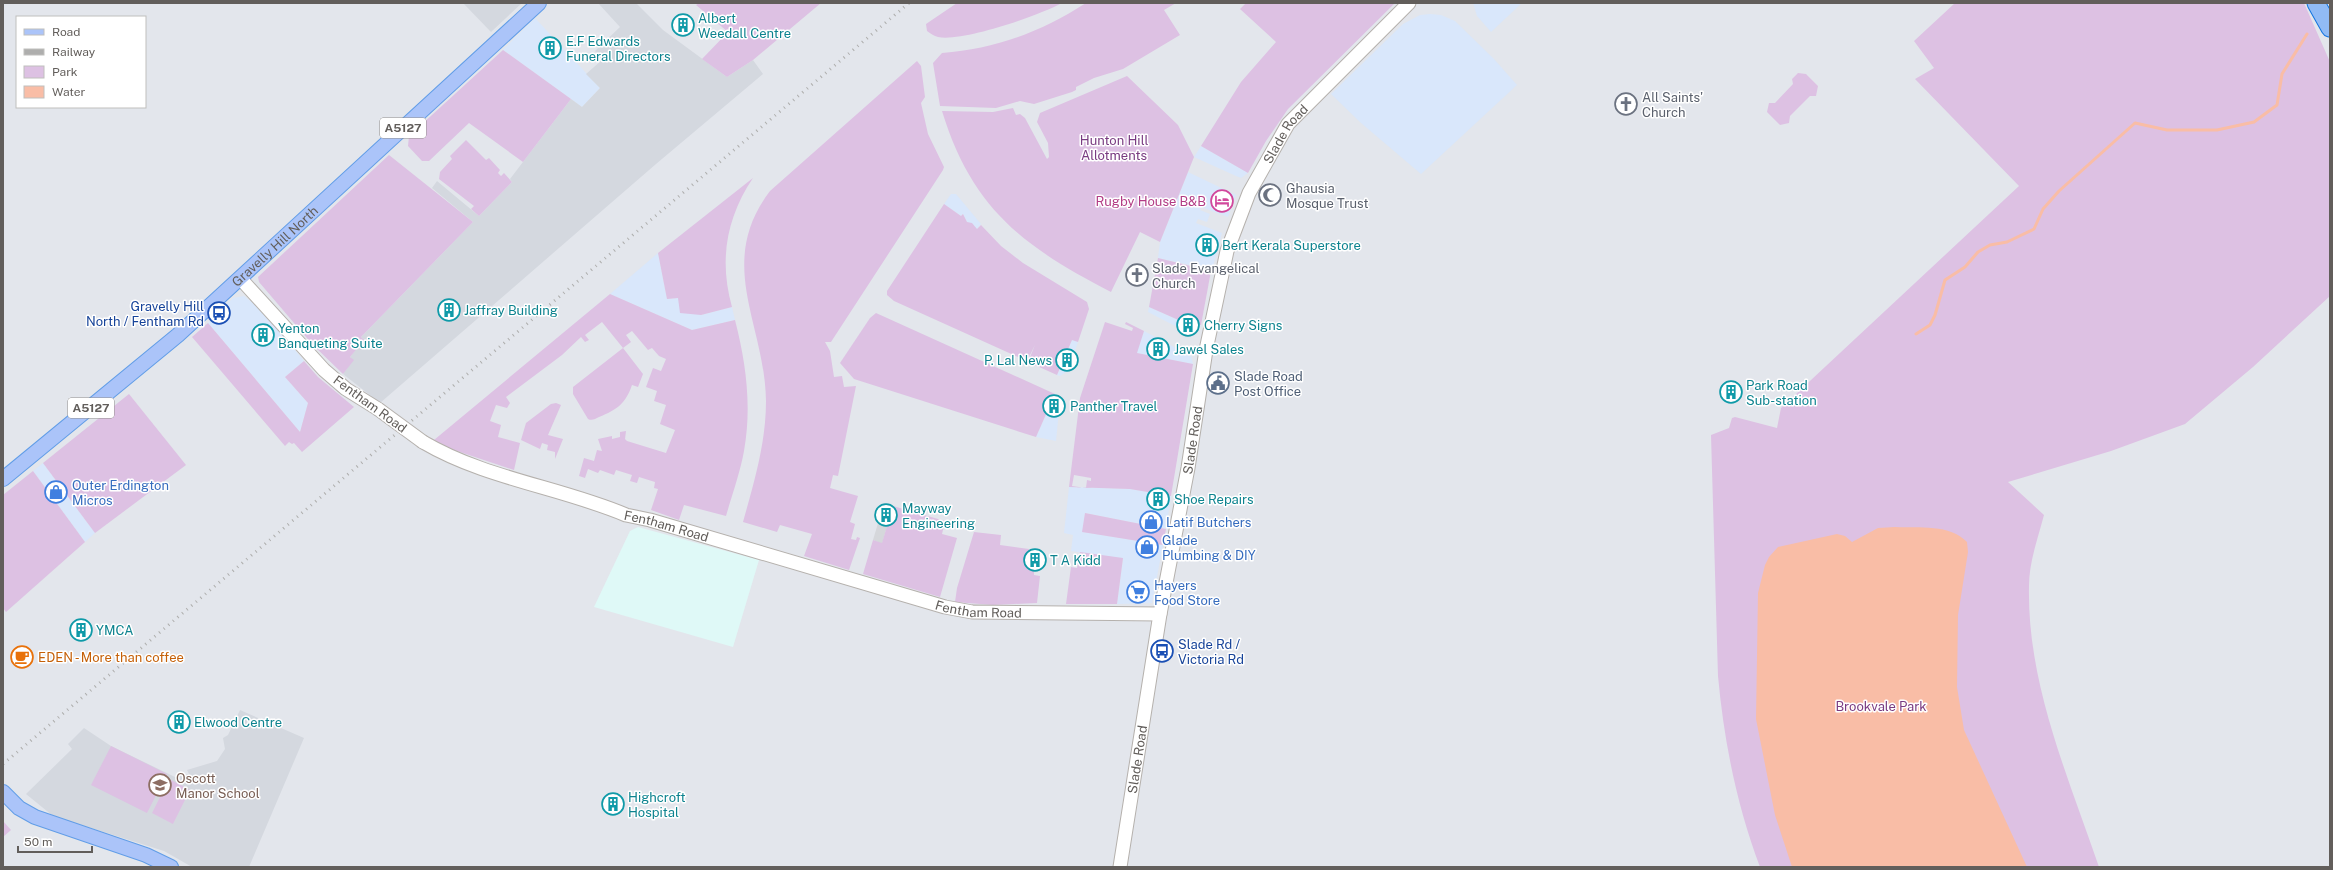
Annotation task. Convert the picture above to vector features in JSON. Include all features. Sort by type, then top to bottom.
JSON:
[{"type":"highway","points":[[2316,3],[2330,28]]},
{"type":"main road","name":"Gravelly Hill North","points":[[3,479],[178,335],[539,3]]},
{"type":"main road","points":[[4,793],[19,808],[35,818],[146,855],[171,867]]},
{"type":"street","name":"Slade Road","points":[[1120,867],[1160,614],[1214,308],[1227,251],[1249,193],[1288,124],[1409,3]]},
{"type":"street","name":"Fentham Road","points":[[240,278],[324,370],[346,388],[423,442],[446,456],[473,466],[626,515],[657,522],[945,607],[972,612],[1160,614]]},
{"type":"shaded area","points":[[463,3],[522,3],[491,32]]},
{"type":"shaded area","points":[[598,3],[636,3],[663,30],[727,77],[753,60],[763,74],[656,164],[380,403],[343,374],[353,360],[350,357],[363,340],[361,337],[473,222],[432,188],[437,181],[479,216],[512,182],[510,179],[571,99],[582,107],[600,88],[586,74],[602,60],[595,51],[620,27]]},
{"type":"shaded area","points":[[1473,3],[1522,3],[1491,32],[1477,16]]},
{"type":"shaded area","points":[[1420,15],[1441,15],[1455,21],[1494,59],[1517,85],[1421,174],[1361,123],[1331,94],[1403,24]]},
{"type":"shaded area","points":[[535,18],[600,88],[582,107],[503,50]]},
{"type":"shaded area","points":[[1201,146],[1248,173],[1241,178],[1194,157]]},
{"type":"shaded area","points":[[1188,172],[1236,195],[1228,217],[1201,207],[1200,210],[1210,214],[1207,222],[1198,219],[1196,223],[1222,233],[1212,270],[1158,258],[1160,242]]},
{"type":"shaded area","points":[[951,194],[956,194],[981,224],[977,229],[967,222],[963,214],[961,216],[944,204]]},
{"type":"shaded area","points":[[658,253],[667,299],[678,298],[701,315],[732,307],[735,320],[692,330],[610,294]]},
{"type":"shaded area","points":[[244,296],[254,304],[256,302],[304,361],[285,377],[308,403],[300,432],[208,323],[233,298]]},
{"type":"shaded area","points":[[1149,307],[1183,322],[1201,325],[1194,333],[1181,329],[1148,312]]},
{"type":"shaded area","name":"Jawel Sales","points":[[1144,331],[1191,356],[1193,364],[1136,353]]},
{"type":"shaded area","points":[[1072,340],[1078,342],[1068,371],[1060,376],[1057,375]]},
{"type":"shaded area","points":[[1055,394],[1060,401],[1056,441],[1036,437]]},
{"type":"shaded area","points":[[43,463],[95,533],[85,542],[33,471]]},
{"type":"shaded area","points":[[1069,487],[1130,489],[1171,496],[1166,529],[1085,513],[1083,532],[1163,545],[1152,603],[1117,604],[1123,559],[1071,551],[1073,535],[1064,533]]},
{"type":"shaded area","points":[[884,503],[893,506],[882,544],[873,540]]},
{"type":"shaded area","points":[[638,527],[759,560],[733,647],[594,607],[630,531]]},
{"type":"shaded area","name":"Oscott Manor School","points":[[240,710],[304,738],[249,867],[192,867],[164,851],[53,816],[26,794],[72,749],[68,744],[84,728],[111,746],[175,777],[189,774],[187,770],[217,761],[225,749],[223,738],[228,735]]},
{"type":"green space","points":[[699,3],[821,3],[753,60],[727,77],[702,59],[728,32],[696,5]]},
{"type":"green space","points":[[957,3],[1062,3],[1019,21],[965,36],[950,38],[938,37],[927,31],[926,24]]},
{"type":"green space","points":[[1086,3],[1176,3],[1164,10],[1180,35],[1123,69],[1094,78],[1076,87],[1076,90],[1072,92],[1034,104],[1020,101],[996,108],[940,106],[933,63],[942,53],[981,48],[1035,31]]},
{"type":"green space","points":[[1246,3],[1395,3],[1288,109],[1266,141],[1248,173],[1201,146],[1241,82],[1276,42],[1240,9]]},
{"type":"green space","name":"Brookvale Park","points":[[1955,3],[2304,3],[2330,62],[2330,296],[2253,367],[2185,424],[2111,451],[2008,482],[2044,515],[2034,550],[2029,577],[2030,622],[2035,658],[2042,694],[2052,729],[2099,867],[1760,867],[1738,797],[1724,725],[1718,676],[1711,435],[1729,428],[1732,418],[1735,417],[1777,428],[1781,408],[2019,186],[1915,79],[1934,68],[1914,41]]},
{"type":"green space","points":[[503,50],[571,99],[523,162],[469,123],[429,161],[422,161],[408,146],[409,136]]},
{"type":"green space","points":[[917,61],[921,66],[925,97],[921,103],[928,134],[944,167],[831,342],[825,342],[830,351],[834,377],[842,376],[844,387],[856,386],[838,476],[833,475],[830,488],[858,496],[850,522],[855,524],[851,539],[856,540],[857,537],[860,538],[849,570],[804,556],[812,534],[780,525],[777,532],[743,522],[762,447],[766,401],[764,373],[747,294],[744,269],[746,244],[754,218],[770,191]]},
{"type":"green space","points":[[1798,73],[1806,74],[1818,86],[1816,96],[1810,96],[1790,116],[1789,123],[1780,125],[1767,112],[1769,103],[1775,103],[1793,84],[1792,79]]},
{"type":"green space","name":"Hunton Hill Allotments","points":[[1127,76],[1178,125],[1194,157],[1160,242],[1140,232],[1111,292],[1052,259],[1027,241],[1005,221],[986,199],[969,174],[954,145],[942,111],[993,112],[1013,108],[1016,115],[1020,114],[1025,118],[1047,159],[1049,157],[1048,143],[1037,122],[1040,113]]},
{"type":"green space","points":[[466,140],[486,160],[489,158],[500,170],[498,173],[501,176],[504,173],[512,182],[479,216],[471,209],[474,206],[439,179],[440,172],[452,159],[450,156]]},
{"type":"green space","points":[[389,155],[473,222],[361,337],[364,340],[350,357],[354,360],[343,374],[312,344],[259,282],[258,277]]},
{"type":"green space","points":[[753,178],[736,209],[728,240],[726,273],[732,307],[701,315],[680,313],[678,298],[667,299],[658,253]]},
{"type":"green space","points":[[944,204],[961,216],[963,214],[967,222],[972,223],[977,229],[981,225],[1001,246],[1023,263],[1087,302],[1089,309],[1078,342],[1072,340],[1057,375],[1028,362],[1035,345],[1027,361],[894,301],[887,295],[887,291]]},
{"type":"green space","points":[[1158,258],[1211,271],[1201,325],[1183,322],[1149,307]]},
{"type":"green space","points":[[610,294],[692,330],[735,320],[745,368],[748,418],[744,451],[726,516],[684,505],[679,520],[651,510],[658,489],[654,488],[655,482],[639,477],[637,483],[630,481],[632,475],[616,470],[614,475],[600,470],[598,473],[588,469],[585,478],[579,476],[584,458],[594,461],[597,450],[602,451],[598,439],[612,436],[612,439],[620,437],[620,432],[626,431],[625,439],[627,441],[666,453],[675,430],[660,424],[666,405],[654,401],[657,391],[646,387],[653,368],[661,371],[666,359],[659,356],[652,348],[648,350],[632,331],[626,335],[631,342],[623,348],[602,322],[585,335],[589,340],[585,342],[581,337],[562,355],[506,397],[510,403],[507,408],[496,405],[490,421],[501,425],[498,437],[520,443],[514,470],[445,447],[434,440]]},
{"type":"green space","points":[[876,313],[1055,394],[1036,437],[854,379],[840,363],[870,318]]},
{"type":"green space","points":[[1105,322],[1132,331],[1133,328],[1125,324],[1126,322],[1144,331],[1137,353],[1193,364],[1171,496],[1130,489],[1086,488],[1087,480],[1091,481],[1091,478],[1074,475],[1072,486],[1082,487],[1069,487],[1080,398]]},
{"type":"green space","points":[[208,323],[300,432],[308,403],[285,377],[304,361],[318,377],[354,407],[302,452],[294,443],[292,444],[289,442],[285,446],[192,337]]},
{"type":"green space","points":[[623,348],[643,374],[638,387],[632,385],[627,397],[616,409],[595,419],[588,419],[573,394],[573,387]]},
{"type":"green space","points":[[129,394],[186,465],[95,533],[43,463]]},
{"type":"green space","points":[[556,403],[561,405],[548,435],[563,439],[555,459],[555,452],[547,450],[548,445],[542,443],[540,449],[521,440],[526,423],[551,404]]},
{"type":"green space","points":[[33,471],[85,542],[6,612],[3,608],[3,495]]},
{"type":"green space","points":[[893,506],[945,521],[942,534],[957,538],[940,597],[863,574],[873,540],[882,543]]},
{"type":"green space","points":[[1085,513],[1166,529],[1163,545],[1082,532]]},
{"type":"green space","points":[[974,532],[1001,535],[1000,545],[1029,549],[1027,569],[1034,570],[1034,575],[1040,576],[1037,603],[993,605],[955,602],[957,588]]},
{"type":"green space","points":[[1080,552],[1123,558],[1117,604],[1066,604],[1071,567],[1077,568]]},
{"type":"green space","points":[[111,746],[167,774],[147,813],[91,785]]},
{"type":"green space","points":[[169,779],[190,790],[173,824],[152,813]]},
{"type":"green space","points":[[3,821],[11,830],[3,837]]},
{"type":"water","points":[[1878,528],[1934,528],[1952,532],[1967,542],[1968,552],[1958,615],[1957,687],[1964,730],[2027,867],[1792,867],[1775,815],[1756,719],[1758,593],[1765,565],[1769,557],[1778,547],[1837,534],[1845,536],[1852,542]]},
{"type":"waterway","points":[[1916,334],[1930,325],[1935,315],[1945,280],[1965,267],[1978,252],[1990,245],[2007,242],[2034,229],[2043,209],[2059,191],[2135,123],[2167,130],[2217,130],[2254,122],[2277,105],[2282,74],[2307,34]]},
{"type":"railway","points":[[3,764],[909,3]]},
{"type":"place","name":"Albert Weedall Centre","points":[[683,25]]},
{"type":"place","name":"E.F Edwards Funeral Directors","points":[[550,48]]},
{"type":"place","name":"All Saints' Church","points":[[1626,104]]},
{"type":"place","name":"Ghausia Mosque Trust","points":[[1270,195]]},
{"type":"place","name":"Rugby House B&B","points":[[1222,201]]},
{"type":"place","name":"Bert Kerala Superstore","points":[[1207,245]]},
{"type":"place","name":"Slade Evangelical Church","points":[[1137,275]]},
{"type":"place","name":"Jaffray Building","points":[[449,310]]},
{"type":"place","name":"Gravelly Hill North / Fentham Rd","points":[[219,313]]},
{"type":"place","name":"Cherry Signs","points":[[1188,325]]},
{"type":"place","name":"Yenton Banqueting Suite","points":[[263,335]]},
{"type":"place","name":"Jawel Sales","points":[[1158,349]]},
{"type":"place","name":"P. Lal News","points":[[1067,360]]},
{"type":"place","name":"Slade Road Post Office","points":[[1218,383]]},
{"type":"place","name":"Park Road Sub-station","points":[[1731,392]]},
{"type":"place","name":"Panther Travel","points":[[1054,406]]},
{"type":"place","name":"Outer Erdington Micros","points":[[56,492]]},
{"type":"place","name":"Shoe Repairs","points":[[1158,499]]},
{"type":"place","name":"Mayway Engineering","points":[[886,515]]},
{"type":"place","name":"Latif Butchers","points":[[1151,522]]},
{"type":"place","name":"Glade Plumbing & DIY","points":[[1147,547]]},
{"type":"place","name":"T A Kidd","points":[[1035,560]]},
{"type":"place","name":"Hayers Food Store","points":[[1138,592]]},
{"type":"place","name":"YMCA","points":[[81,630]]},
{"type":"place","name":"Slade Rd / Victoria Rd","points":[[1162,651]]},
{"type":"place","name":"EDEN - More than coffee","points":[[22,657]]},
{"type":"place","name":"Elwood Centre","points":[[179,722]]},
{"type":"place","name":"Oscott Manor School","points":[[160,785]]},
{"type":"place","name":"Highcroft Hospital","points":[[613,804]]}]
